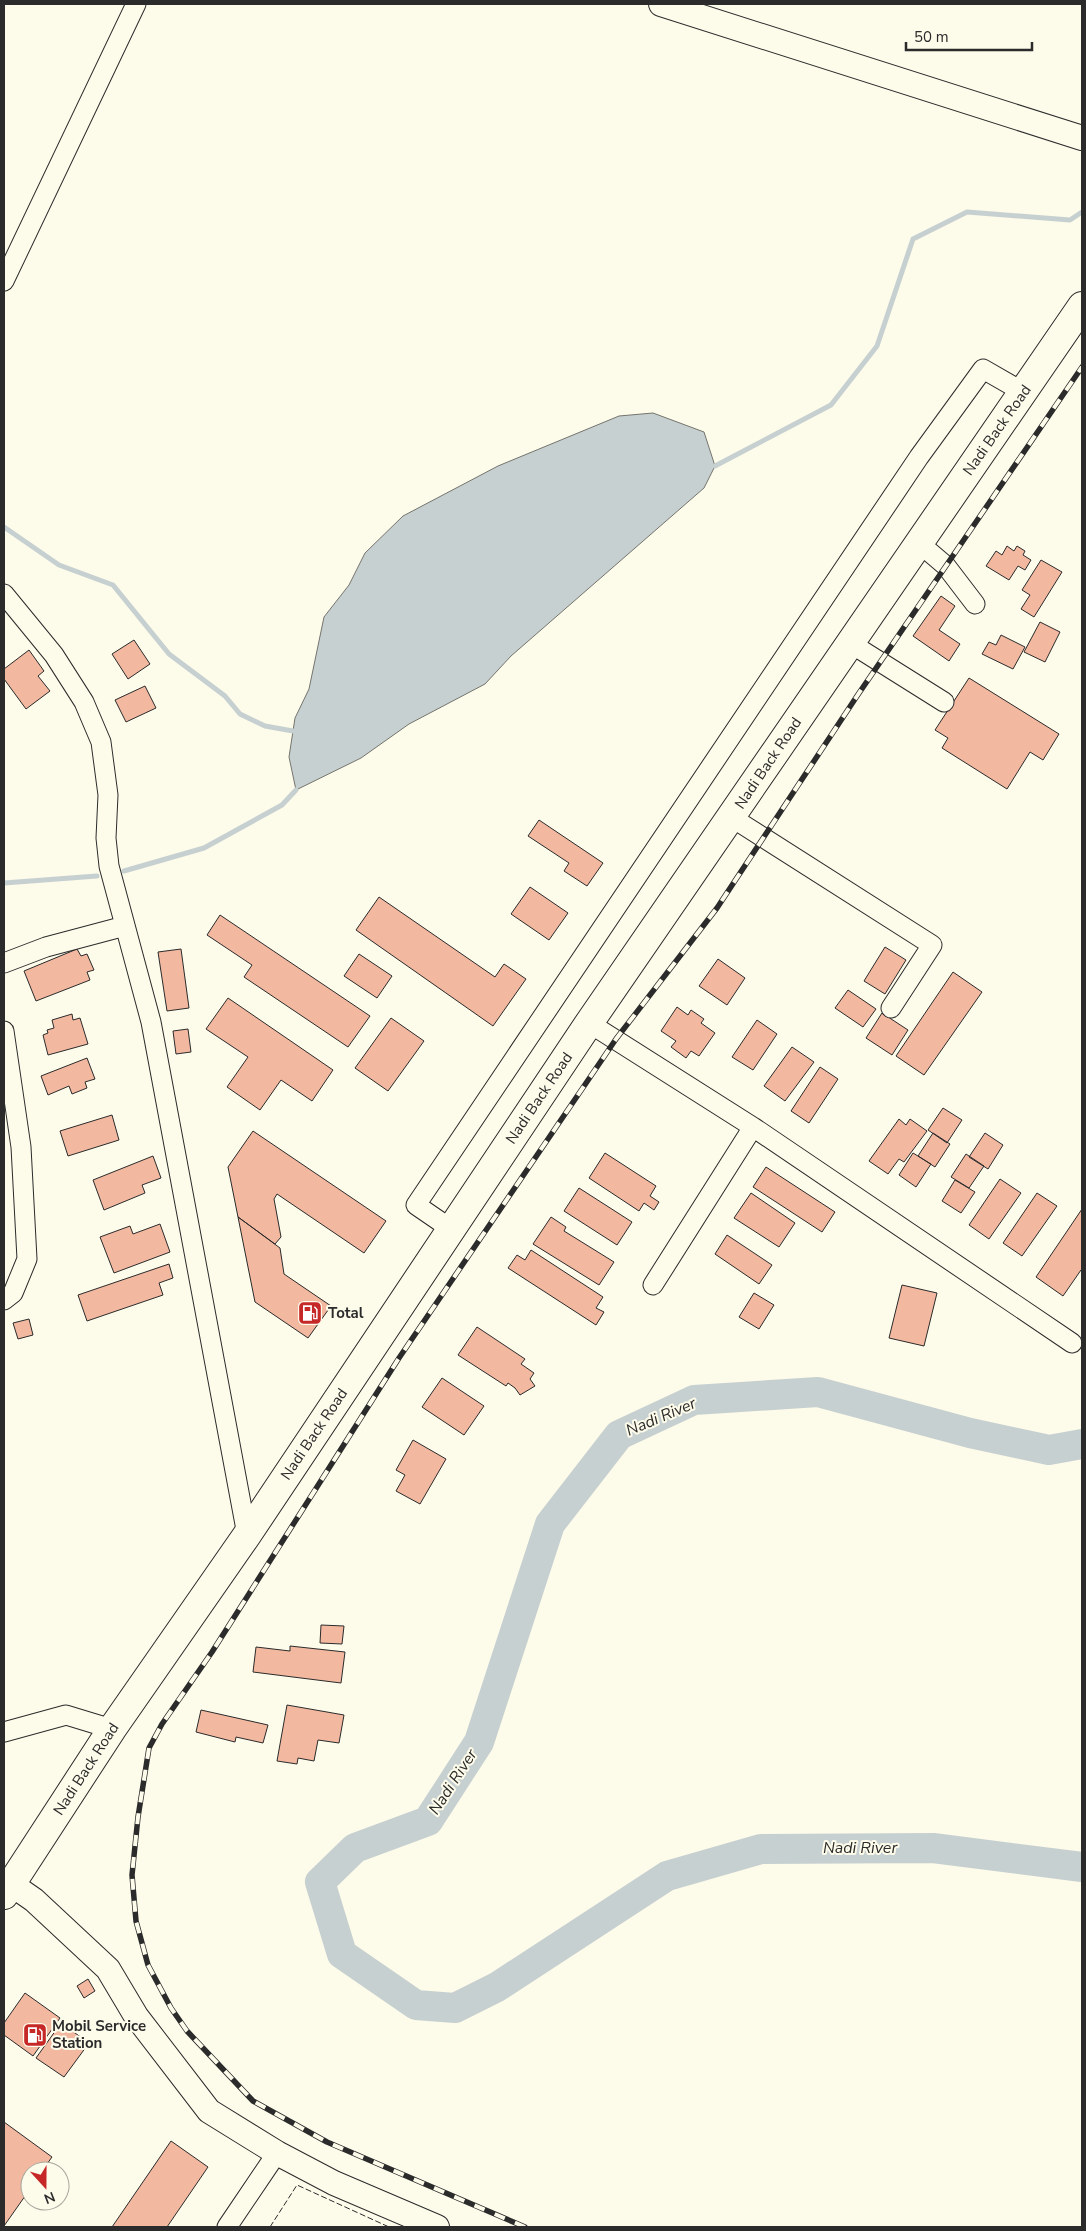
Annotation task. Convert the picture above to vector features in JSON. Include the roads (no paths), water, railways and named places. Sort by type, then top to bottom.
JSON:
[{"type":"highway","name":"Nadi Back Road","points":[[7,1890],[112,1729],[247,1535],[589,1023],[1082,306]]},
{"type":"main road","points":[[661,4],[1082,138]]},
{"type":"main road","points":[[7,1890],[34,1900],[108,1969],[136,2016],[209,2111],[277,2153],[334,2183],[437,2227]]},
{"type":"street","points":[[4,281],[136,4]]},
{"type":"street","points":[[451,1229],[416,1205],[919,457],[983,369],[1023,392]]},
{"type":"street","points":[[919,544],[946,566],[975,604]]},
{"type":"street","points":[[4,594],[54,655],[84,702],[101,742],[108,795],[106,838],[109,866],[151,1022],[247,1535]]},
{"type":"street","points":[[850,644],[944,702]]},
{"type":"street","points":[[731,817],[932,945],[891,1008]]},
{"type":"street","points":[[4,963],[46,946],[125,926]]},
{"type":"street","points":[[589,1023],[754,1127],[1072,1343]]},
{"type":"street","points":[[4,1031],[22,1147],[27,1259],[13,1293],[4,1300]]},
{"type":"street","points":[[653,1285],[754,1127]]},
{"type":"street","points":[[4,1732],[66,1715],[112,1729]]},
{"type":"street","points":[[227,2227],[277,2153]]},
{"type":"waterway","points":[[715,466],[831,405],[877,346],[913,239],[967,212],[1070,220],[1082,212]]},
{"type":"waterway","points":[[4,527],[59,565],[113,585],[169,654],[225,696],[240,714],[265,726],[293,731]]},
{"type":"waterway","points":[[124,871],[204,848],[282,805],[296,790]]},
{"type":"waterway","points":[[4,883],[97,876]]},
{"type":"waterway","name":"Nadi River","points":[[1082,1444],[1049,1450],[970,1433],[818,1392],[694,1400],[619,1435],[550,1524],[479,1742],[428,1821],[355,1848],[320,1882],[342,1954],[416,2005],[455,2008],[497,1987],[667,1876],[761,1849],[933,1848],[1082,1867]]},
{"type":"railway","points":[[525,2227],[327,2142],[253,2101],[187,2031],[171,2008],[148,1965],[136,1921],[132,1875],[138,1817],[149,1748],[162,1724],[212,1652],[399,1358],[616,1039],[717,908],[857,696],[1082,367]]},
{"type":"place","name":"Total","points":[[310,1313]]},
{"type":"place","name":"Mobil Service Station","points":[[35,2035]]}]
